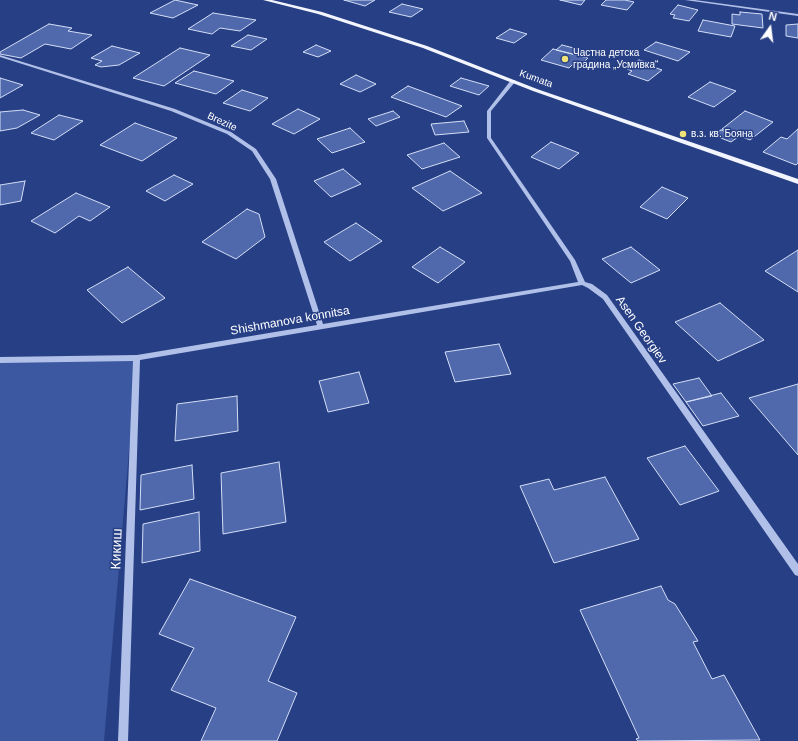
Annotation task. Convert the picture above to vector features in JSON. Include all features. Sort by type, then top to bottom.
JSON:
[{"type":"main road","name":"Kumata","points":[[266,0],[320,13],[417,44],[513,81],[798,182]]},
{"type":"street","points":[[686,0],[798,15]]},
{"type":"street","name":"Brezite","points":[[0,56],[173,110],[228,133],[254,150],[273,179],[321,327]]},
{"type":"street","points":[[513,81],[489,111],[489,138],[573,262],[582,282]]},
{"type":"street","name":"Shishmanova konnitsa","points":[[0,360],[137,358],[582,282]]},
{"type":"street","name":"Asen Georgiev","points":[[582,282],[605,297],[798,572]]},
{"type":"street","name":"Кикиш","points":[[123,741],[137,358]]},
{"type":"shaded area","points":[[137,358],[104,741],[0,741],[0,361]]},
{"type":"building","points":[[175,0],[198,5],[173,18],[150,13]]},
{"type":"building","points":[[344,0],[375,0],[365,6]]},
{"type":"building","points":[[560,0],[585,0],[581,5]]},
{"type":"building","points":[[606,0],[625,0],[634,2],[627,10],[601,5]]},
{"type":"building","points":[[402,4],[423,9],[411,17],[389,12]]},
{"type":"building","points":[[678,5],[698,10],[689,21],[673,18],[675,15],[670,14]]},
{"type":"building","points":[[740,12],[762,14],[763,28],[732,24],[732,14],[740,15]]},
{"type":"building","points":[[213,13],[256,20],[240,31],[220,28],[212,34],[188,29]]},
{"type":"building","points":[[703,20],[735,26],[731,37],[698,31]]},
{"type":"building","points":[[49,24],[72,28],[68,31],[92,35],[71,49],[45,44],[21,58],[0,54],[0,52]]},
{"type":"building","points":[[798,24],[798,38],[786,36],[786,25]]},
{"type":"building","points":[[510,29],[527,34],[514,43],[496,38]]},
{"type":"building","points":[[248,35],[267,39],[251,50],[231,46]]},
{"type":"building","points":[[656,42],[690,52],[678,61],[644,50]]},
{"type":"building","points":[[316,45],[331,51],[318,57],[303,52]]},
{"type":"building","points":[[562,45],[589,52],[584,57],[556,50]]},
{"type":"building","points":[[112,46],[140,53],[119,65],[101,67],[95,65],[102,61],[91,58]]},
{"type":"building","points":[[180,48],[210,55],[164,86],[133,78]]},
{"type":"building","name":"Частна детска градина „Усмивка“","points":[[553,49],[588,58],[581,65],[574,63],[569,68],[541,60]]},
{"type":"building","points":[[639,60],[653,64],[651,66],[662,70],[648,81],[628,74],[632,71],[627,69]]},
{"type":"building","points":[[194,71],[234,81],[216,94],[175,83]]},
{"type":"building","points":[[356,75],[376,84],[360,92],[340,84]]},
{"type":"building","points":[[0,78],[23,85],[0,98]]},
{"type":"building","points":[[461,78],[489,86],[479,95],[450,86]]},
{"type":"building","points":[[710,82],[736,91],[714,107],[688,97]]},
{"type":"building","points":[[408,86],[462,106],[446,117],[391,97]]},
{"type":"building","points":[[242,90],[268,98],[250,111],[223,103]]},
{"type":"building","points":[[298,109],[320,119],[294,134],[272,124]]},
{"type":"building","points":[[23,110],[40,115],[17,128],[0,131],[0,112]]},
{"type":"building","points":[[393,111],[400,117],[376,126],[368,119]]},
{"type":"building","points":[[745,111],[773,122],[750,140],[722,129]]},
{"type":"building","points":[[59,115],[83,121],[54,140],[31,133]]},
{"type":"building","points":[[464,121],[469,132],[435,135],[431,124]]},
{"type":"building","points":[[135,123],[177,138],[142,161],[100,145]]},
{"type":"building","points":[[350,128],[365,142],[332,153],[317,139]]},
{"type":"building","points":[[798,129],[798,163],[796,165],[763,152],[781,137],[787,139]]},
{"type":"building","points":[[721,130],[738,137],[731,142],[713,135]]},
{"type":"building","points":[[551,142],[579,153],[559,169],[531,157]]},
{"type":"building","points":[[444,143],[460,157],[422,169],[407,155]]},
{"type":"building","points":[[343,169],[361,184],[331,197],[314,181]]},
{"type":"building","points":[[450,171],[482,193],[443,211],[412,188]]},
{"type":"building","points":[[174,175],[193,184],[165,201],[146,191]]},
{"type":"building","points":[[25,181],[21,201],[0,205],[0,185]]},
{"type":"building","points":[[662,187],[688,198],[667,219],[640,207]]},
{"type":"building","points":[[76,193],[110,207],[90,221],[79,216],[55,233],[31,221]]},
{"type":"building","points":[[247,209],[259,214],[265,237],[236,259],[202,242]]},
{"type":"building","points":[[356,223],[382,241],[350,261],[324,242]]},
{"type":"building","points":[[440,247],[465,262],[438,283],[412,267]]},
{"type":"building","points":[[631,247],[660,270],[631,283],[602,259]]},
{"type":"building","points":[[798,250],[798,292],[765,271]]},
{"type":"building","points":[[128,267],[165,298],[122,323],[87,290]]},
{"type":"building","points":[[720,303],[764,340],[718,361],[675,322]]},
{"type":"building","points":[[499,344],[511,374],[455,382],[445,352]]},
{"type":"building","points":[[359,372],[369,403],[328,412],[319,381]]},
{"type":"building","points":[[699,378],[712,396],[686,402],[673,384]]},
{"type":"building","points":[[798,384],[798,455],[749,398]]},
{"type":"building","points":[[721,393],[739,416],[703,426],[686,402]]},
{"type":"building","points":[[237,396],[238,431],[175,441],[177,404]]},
{"type":"building","points":[[685,446],[719,491],[680,505],[647,458]]},
{"type":"building","points":[[279,462],[286,522],[223,534],[221,473]]},
{"type":"building","points":[[192,465],[194,499],[140,510],[141,475]]},
{"type":"building","points":[[605,477],[639,539],[554,563],[520,486],[549,479],[554,490]]},
{"type":"building","points":[[199,512],[200,551],[142,563],[143,524]]},
{"type":"building","points":[[190,579],[296,617],[268,681],[297,693],[277,741],[201,741],[216,708],[171,690],[194,648],[159,634]]},
{"type":"building","points":[[661,586],[668,600],[675,604],[698,641],[693,642],[712,679],[724,675],[760,740],[638,741],[636,739],[639,738],[580,610]]},
{"type":"place","name":"Частна детска градина „Усмивка“","points":[[565,59]]},
{"type":"place","name":"в.з. кв. Бояна","points":[[683,134]]}]
